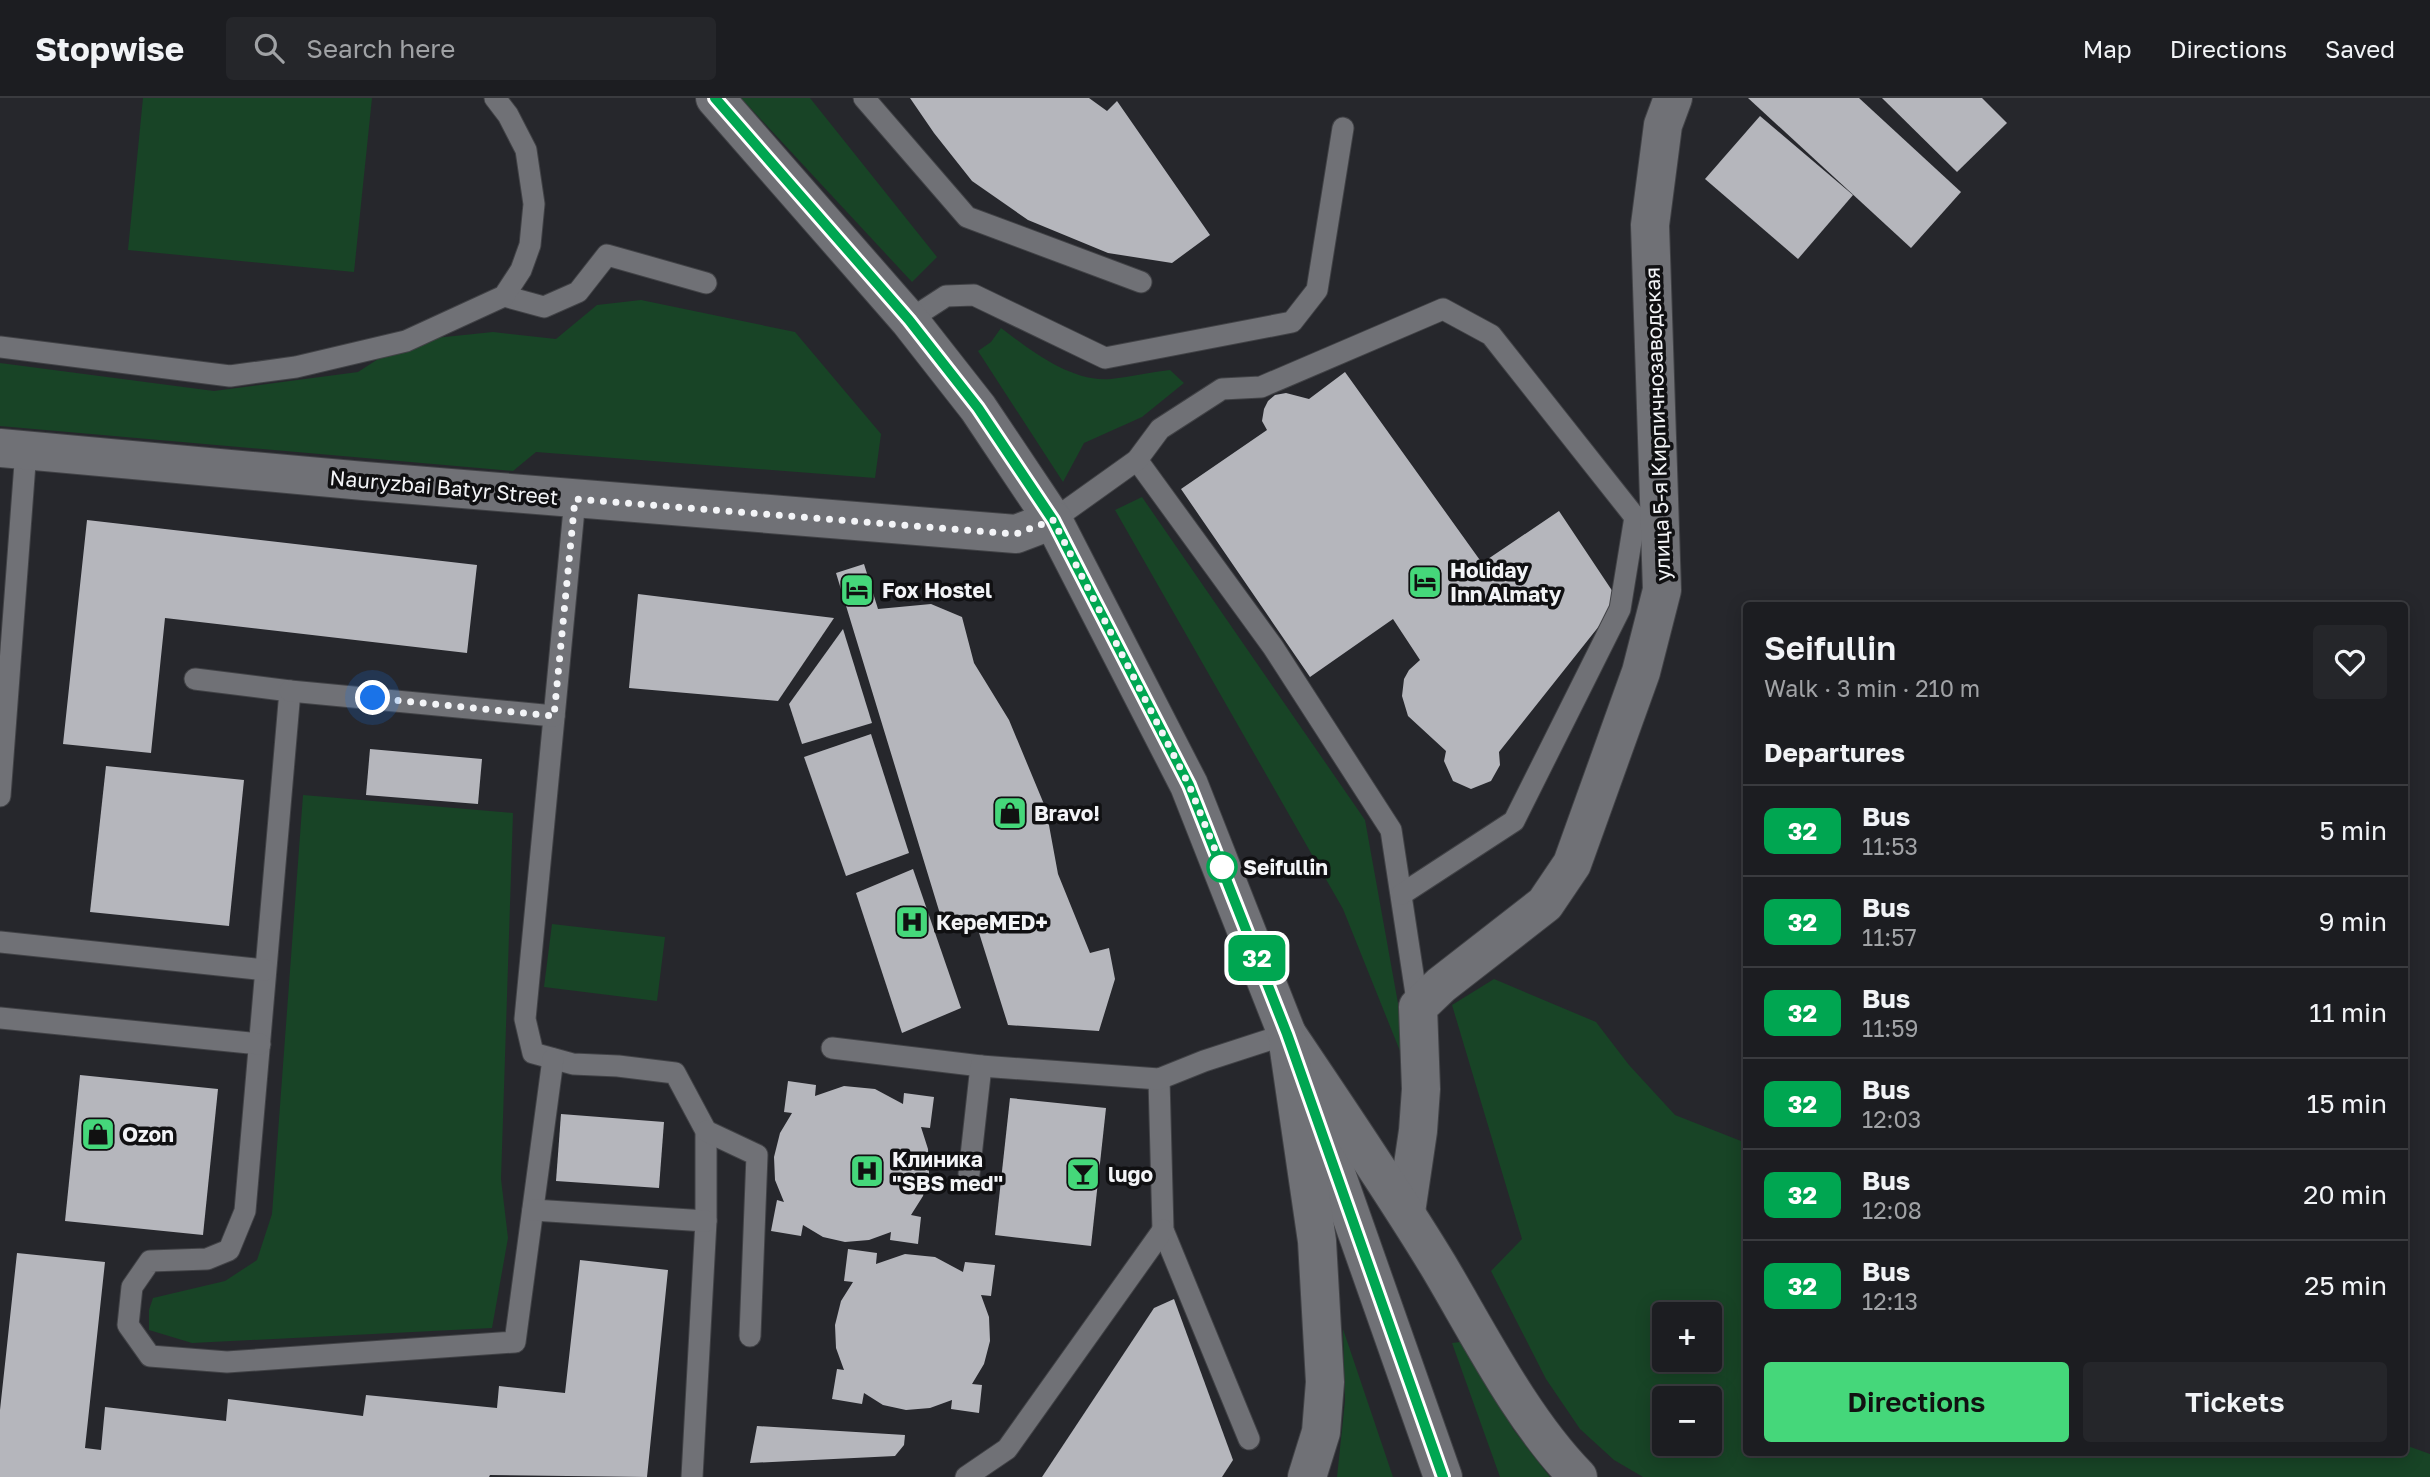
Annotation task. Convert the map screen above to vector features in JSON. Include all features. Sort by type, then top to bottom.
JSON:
[{"type":"street","points":[[715,98],[909,320],[978,408],[1053,520],[1189,785],[1287,1034],[1443,1477]]},
{"type":"street","name":"улица 5-я Кирпичнозаводская","points":[[1418,1007],[1441,985],[1545,904],[1572,863],[1641,672],[1662,590],[1650,225],[1663,125],[1673,98]]},
{"type":"street","name":"Nauryzbai Batyr Street","points":[[13,449],[575,499],[1016,534],[1053,520]]},
{"type":"street","points":[[1406,1212],[1418,1131],[1421,1089],[1418,1007]]},
{"type":"street","points":[[1287,1034],[1406,1212],[1521,1404],[1564,1463],[1578,1477]]},
{"type":"street","points":[[1287,1034],[1317,1241],[1325,1382],[1321,1433],[1307,1477]]},
{"type":"lane","points":[[0,347],[230,376],[296,367],[406,341],[504,296],[521,270],[530,246],[534,204],[526,150],[508,115],[495,98]]},
{"type":"lane","points":[[864,98],[967,217],[1141,282]]},
{"type":"lane","points":[[909,320],[946,296],[974,295],[1105,358],[1292,322],[1317,290],[1343,128]]},
{"type":"lane","points":[[504,296],[544,307],[578,292],[607,255],[706,283]]},
{"type":"lane","points":[[1053,520],[1137,460],[1160,429],[1222,389],[1262,387],[1443,309],[1491,335],[1635,517],[1620,609],[1514,821],[1402,894]]},
{"type":"lane","points":[[0,796],[13,449]]},
{"type":"lane","points":[[1137,460],[1273,647],[1391,830],[1418,1007]]},
{"type":"lane","points":[[575,499],[525,1019],[533,1053],[573,1064],[675,1073],[706,1131],[706,1221],[692,1477]]},
{"type":"lane","points":[[195,679],[290,691],[554,716]]},
{"type":"lane","points":[[290,691],[245,1210],[229,1250],[207,1259],[150,1261],[132,1287],[128,1325],[150,1356],[227,1362],[515,1342],[553,1059]]},
{"type":"lane","points":[[0,942],[265,970]]},
{"type":"lane","points":[[0,1018],[260,1044]]},
{"type":"lane","points":[[832,1048],[981,1066],[1159,1079],[1287,1034]]},
{"type":"lane","points":[[969,1174],[981,1066]]},
{"type":"lane","points":[[1159,1079],[1163,1230],[1249,1439]]},
{"type":"lane","points":[[706,1131],[757,1155],[750,1336]]},
{"type":"lane","points":[[533,1210],[706,1221]]},
{"type":"lane","points":[[966,1477],[1007,1449],[1163,1230]]},
{"type":"green space","points":[[143,98],[372,98],[354,272],[128,250]]},
{"type":"green space","points":[[741,98],[810,98],[937,257],[912,282]]},
{"type":"green space","points":[[641,300],[795,332],[881,434],[875,478],[536,452],[513,471],[0,426],[0,363],[214,391],[358,372],[406,341],[493,332],[556,339],[597,305]]},
{"type":"green space","points":[[1001,328],[1052,363],[1081,376],[1111,379],[1170,370],[1184,383],[1142,417],[1084,443],[1063,482],[978,351],[991,342]]},
{"type":"green space","points":[[1142,497],[1365,820],[1412,1081],[1343,909],[1115,510]]},
{"type":"green space","points":[[303,795],[513,813],[501,1179],[508,1238],[492,1328],[192,1343],[149,1330],[149,1310],[153,1298],[225,1281],[257,1260],[272,1214]]},
{"type":"green space","points":[[552,924],[665,937],[657,1001],[544,987]]},
{"type":"green space","points":[[1494,979],[1596,1022],[1629,1065],[1675,1115],[1743,1142],[1743,1456],[2408,1456],[2408,1446],[2430,1454],[2430,1477],[1643,1477],[1614,1460],[1580,1429],[1546,1379],[1491,1271],[1522,1239],[1452,1005]]},
{"type":"green space","points":[[1343,1329],[1393,1477],[1337,1477],[1345,1401]]},
{"type":"green space","points":[[1469,1341],[1513,1429],[1550,1477],[1500,1477],[1452,1343]]},
{"type":"building","points":[[910,98],[1089,98],[1107,111],[1117,101],[1210,235],[1172,263],[1108,253],[1028,220],[972,181]]},
{"type":"building","points":[[1748,98],[1859,98],[1961,192],[1911,248]]},
{"type":"building","points":[[1882,98],[1982,98],[2007,123],[1957,172]]},
{"type":"building","points":[[1760,116],[1853,195],[1798,259],[1705,179]]},
{"type":"building","name":"Holiday Inn Almaty","points":[[1345,372],[1482,563],[1559,511],[1619,601],[1499,752],[1500,765],[1491,781],[1471,789],[1453,781],[1444,761],[1446,751],[1408,716],[1402,696],[1404,679],[1420,660],[1393,619],[1310,677],[1181,489],[1267,430],[1262,421],[1264,409],[1275,395],[1286,393],[1309,399]]},
{"type":"building","points":[[87,520],[477,565],[467,653],[165,618],[151,753],[63,744]]},
{"type":"building","points":[[864,564],[878,609],[931,604],[962,617],[974,663],[1009,720],[1046,809],[1058,874],[1090,953],[1109,948],[1115,979],[1099,1031],[1008,1025],[975,920],[944,927],[836,573]]},
{"type":"building","points":[[638,594],[834,618],[778,701],[629,688]]},
{"type":"building","points":[[843,629],[872,723],[802,744],[789,704]]},
{"type":"building","points":[[871,734],[909,853],[846,876],[804,757]]},
{"type":"building","points":[[370,749],[482,759],[478,804],[366,795]]},
{"type":"building","points":[[106,766],[244,780],[229,926],[90,912]]},
{"type":"building","points":[[913,869],[961,1008],[902,1033],[856,893]]},
{"type":"building","points":[[80,1075],[218,1089],[203,1235],[65,1221]]},
{"type":"building","points":[[788,1081],[816,1085],[815,1096],[844,1086],[875,1089],[903,1104],[904,1093],[934,1097],[930,1128],[921,1127],[928,1149],[929,1173],[923,1196],[911,1215],[921,1217],[918,1244],[890,1240],[891,1232],[869,1240],[845,1242],[823,1237],[803,1225],[801,1236],[771,1231],[777,1200],[784,1202],[775,1180],[774,1157],[780,1133],[792,1113],[784,1112]]},
{"type":"building","points":[[1010,1098],[1106,1108],[1091,1246],[995,1235]]},
{"type":"building","points":[[561,1114],[664,1122],[659,1188],[556,1181]]},
{"type":"building","points":[[848,1249],[877,1253],[876,1264],[905,1254],[935,1257],[963,1272],[965,1262],[995,1265],[991,1296],[981,1295],[989,1317],[990,1341],[984,1364],[972,1384],[982,1385],[979,1413],[951,1409],[952,1400],[930,1408],[906,1410],[883,1405],[864,1393],[862,1404],[832,1399],[837,1369],[844,1370],[836,1348],[835,1325],[841,1301],[853,1282],[844,1281]]},
{"type":"building","points":[[17,1253],[105,1262],[85,1448],[101,1450],[105,1407],[226,1421],[228,1399],[363,1416],[366,1395],[497,1408],[499,1386],[565,1393],[580,1260],[668,1270],[647,1477],[0,1477],[0,1410]]},
{"type":"building","points":[[1174,1299],[1233,1460],[1222,1477],[1042,1477],[1154,1308]]},
{"type":"building","points":[[757,1426],[905,1435],[904,1445],[895,1456],[750,1463]]},
{"type":"bus line","name":"32","points":[[715,98],[909,320],[978,408],[1053,520],[1189,785],[1287,1034],[1443,1477]]},
{"type":"place","name":"Holiday Inn Almaty","points":[[1425,582]]},
{"type":"place","name":"Fox Hostel","points":[[857,590]]},
{"type":"place","name":"Bravo!","points":[[1010,813]]},
{"type":"place","name":"Seifullin","points":[[1222,867]]},
{"type":"place","name":"КереMED+","points":[[912,922]]},
{"type":"place","name":"Ozon","points":[[98,1134]]},
{"type":"place","name":"Клиника \"SBS med\"","points":[[867,1171]]},
{"type":"place","name":"lugo","points":[[1083,1174]]},
{"type":"route","points":[[373,698],[554,716],[575,499],[1016,534],[1053,520],[1189,785],[1222,867]]}]
